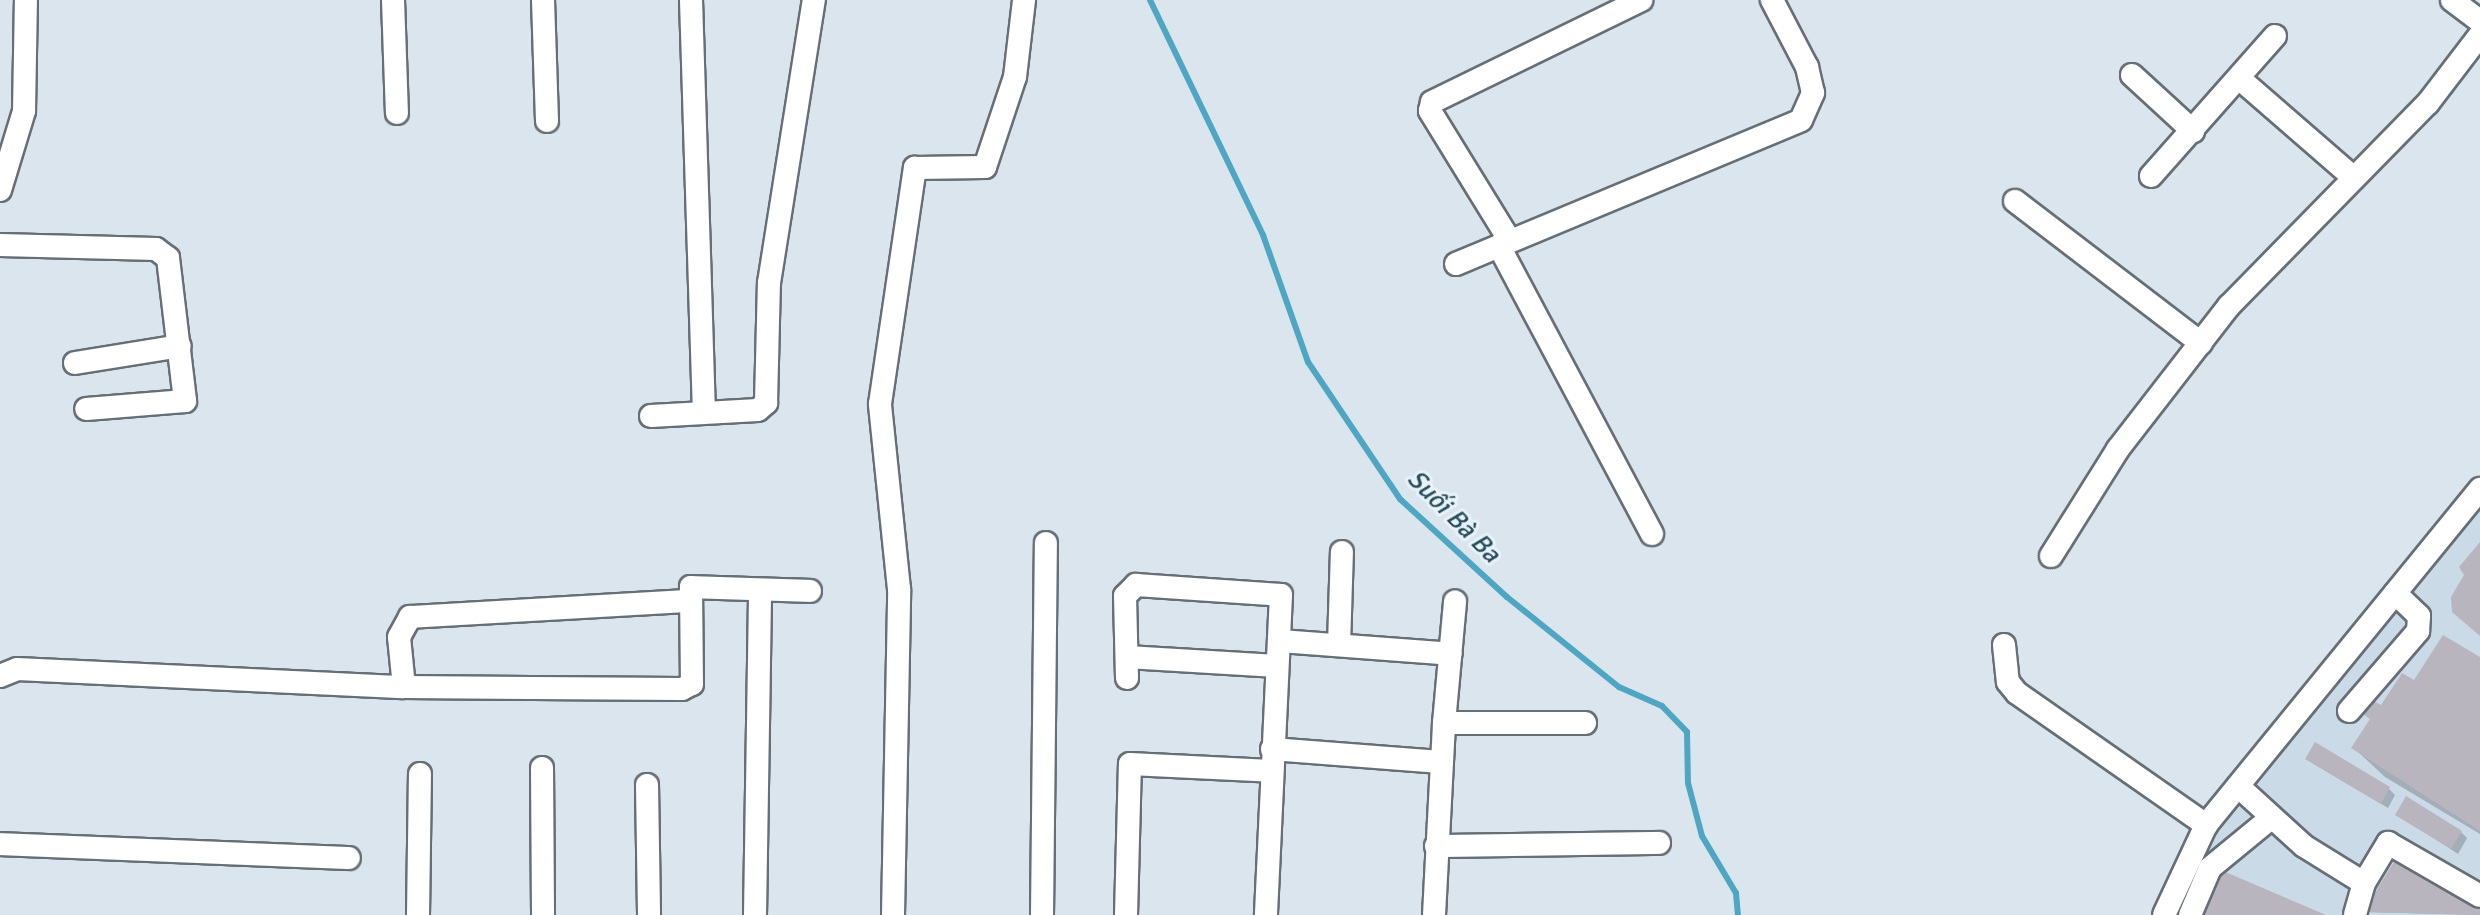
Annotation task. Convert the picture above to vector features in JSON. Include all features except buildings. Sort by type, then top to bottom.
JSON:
[{"type":"street","points":[[0,188],[24,111],[26,0]]},
{"type":"street","points":[[393,0],[397,113]]},
{"type":"street","points":[[543,0],[547,121]]},
{"type":"street","points":[[691,0],[704,411]]},
{"type":"street","points":[[651,416],[758,410],[766,403],[769,283],[814,0]]},
{"type":"street","points":[[893,915],[899,589],[882,388],[915,168],[985,167],[1015,77],[1024,0]]},
{"type":"street","points":[[1641,0],[1432,102],[1430,111],[1505,244],[1652,534]]},
{"type":"street","points":[[1456,264],[1801,120],[1813,93],[1807,67],[1772,0]]},
{"type":"street","points":[[2452,0],[2480,21]]},
{"type":"street","points":[[2051,556],[2118,449],[2201,343],[2428,103],[2480,35]]},
{"type":"street","points":[[2151,176],[2275,36]]},
{"type":"street","points":[[0,46],[23,50]]},
{"type":"street","points":[[2132,75],[2193,131]]},
{"type":"street","points":[[2240,79],[2354,178]]},
{"type":"street","points":[[2015,201],[2201,343]]},
{"type":"street","points":[[0,245],[162,252],[180,346],[182,406],[86,409]]},
{"type":"street","points":[[75,363],[180,346]]},
{"type":"street","points":[[2164,915],[2206,825],[2480,489]]},
{"type":"street","points":[[1042,915],[1046,543]]},
{"type":"street","points":[[1339,645],[1342,552]]},
{"type":"street","points":[[1266,915],[1271,760],[1280,641],[1278,592],[1136,585],[1125,596],[1127,667],[1277,666]]},
{"type":"street","points":[[0,676],[17,669],[404,687],[688,687],[691,587],[810,591]]},
{"type":"street","points":[[755,915],[760,590]]},
{"type":"street","points":[[2349,711],[2418,631],[2419,616],[2395,593]]},
{"type":"street","points":[[404,687],[399,637],[410,617],[689,601]]},
{"type":"street","points":[[1434,915],[1441,762],[1455,601]]},
{"type":"street","points":[[1280,641],[1451,654]]},
{"type":"street","points":[[2004,645],[2008,682],[2017,693],[2206,825]]},
{"type":"street","points":[[1444,723],[1585,723]]},
{"type":"street","points":[[1126,915],[1130,764],[1271,760],[1441,762]]},
{"type":"street","points":[[542,768],[543,915]]},
{"type":"street","points":[[418,915],[420,774]]},
{"type":"street","points":[[647,785],[649,915]]},
{"type":"street","points":[[2238,786],[2272,817],[2364,883]]},
{"type":"street","points":[[2190,915],[2210,868],[2272,817]]},
{"type":"street","points":[[1436,846],[1659,843]]},
{"type":"street","points":[[2355,915],[2364,883],[2388,843],[2480,896]]},
{"type":"street","points":[[0,844],[349,858]]},
{"type":"shaded area","points":[[2480,495],[2480,915],[2168,915],[2209,827]]},
{"type":"waterway","name":"Suối Bà Ba","points":[[1150,0],[1263,235],[1308,362],[1400,499],[1507,597],[1619,687],[1662,706],[1687,732],[1688,783],[1702,836],[1736,893],[1738,915]]}]
